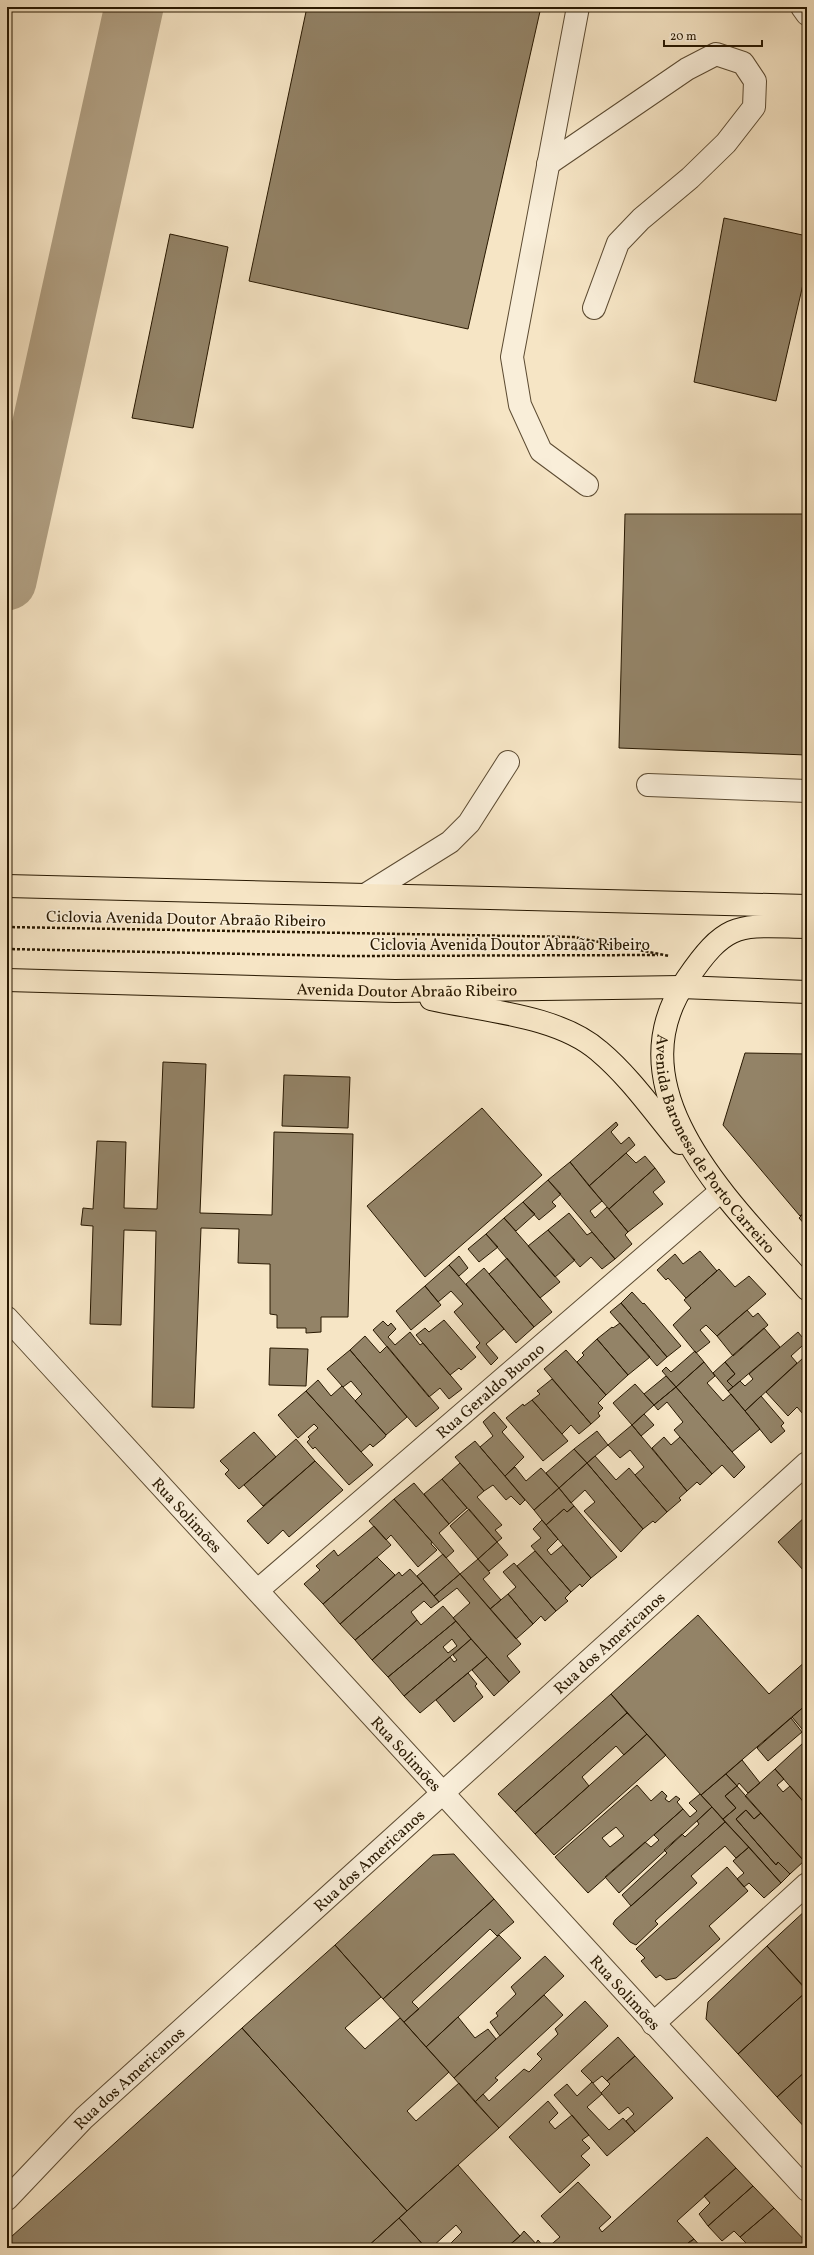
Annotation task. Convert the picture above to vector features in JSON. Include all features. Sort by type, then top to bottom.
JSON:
[{"type":"main road","points":[[7,886],[807,906]]},
{"type":"main road","name":"Avenida Baronesa de Porto Carreiro","points":[[807,927],[750,927],[731,931],[718,939],[681,987],[671,1006],[665,1025],[661,1050],[663,1076],[669,1102],[703,1169],[807,1289]]},
{"type":"main road","name":"Avenida Doutor Abraão Ribeiro","points":[[7,980],[395,991],[681,987],[807,992]]},
{"type":"main road","points":[[395,991],[522,1018],[566,1030],[599,1050],[630,1083],[703,1169]]},
{"type":"street","points":[[578,7],[512,357],[520,405],[541,451],[587,485]]},
{"type":"street","points":[[802,7],[807,14]]},
{"type":"street","points":[[548,164],[687,69],[716,54],[743,63],[755,81],[754,107],[726,143],[690,178],[641,219],[618,243],[594,308]]},
{"type":"street","points":[[365,895],[450,842],[469,823],[508,762]]},
{"type":"street","points":[[648,784],[807,791]]},
{"type":"street","name":"Rua Geraldo Buono","points":[[258,1590],[721,1191]]},
{"type":"street","name":"Rua Solimões","points":[[7,1318],[445,1793],[653,2024],[807,2190]]},
{"type":"street","name":"Rua dos Americanos","points":[[7,2199],[84,2118],[445,1793],[807,1463]]},
{"type":"street","points":[[653,2024],[807,1884]]},
{"type":"path","name":"Ciclovia Avenida Doutor Abraão Ribeiro","points":[[7,927],[574,937],[665,955],[345,956],[7,949]]},
{"type":"building","points":[[307,7],[541,7],[468,329],[249,281]]},
{"type":"building","points":[[724,218],[807,236],[807,267],[776,401],[694,382]]},
{"type":"building","points":[[170,234],[228,247],[193,428],[132,418]]},
{"type":"building","points":[[625,514],[807,514],[807,755],[619,748]]},
{"type":"building","points":[[745,1053],[807,1054],[807,1210],[800,1216],[723,1125]]},
{"type":"building","points":[[163,1062],[206,1064],[200,1213],[272,1215],[274,1132],[353,1134],[348,1317],[321,1317],[321,1332],[306,1333],[306,1328],[277,1328],[277,1315],[270,1314],[270,1264],[238,1263],[239,1229],[201,1228],[194,1408],[152,1407],[156,1231],[124,1230],[121,1325],[90,1324],[93,1226],[81,1225],[83,1208],[93,1209],[97,1141],[126,1142],[124,1208],[157,1209]]},
{"type":"building","points":[[284,1075],[350,1077],[348,1128],[282,1126]]},
{"type":"building","points":[[482,1108],[542,1175],[425,1277],[367,1206]]},
{"type":"building","points":[[616,1122],[618,1125],[611,1132],[621,1144],[629,1137],[635,1145],[589,1186],[570,1162]]},
{"type":"building","points":[[626,1153],[636,1163],[645,1156],[655,1168],[609,1209],[589,1186]]},
{"type":"building","points":[[570,1162],[602,1201],[590,1211],[595,1218],[607,1207],[628,1232],[625,1235],[632,1244],[615,1259],[548,1180]]},
{"type":"building","points":[[655,1168],[665,1182],[653,1192],[663,1204],[628,1232],[609,1209]]},
{"type":"building","points":[[548,1180],[561,1194],[552,1202],[556,1206],[539,1220],[523,1202]]},
{"type":"building","points":[[523,1202],[535,1214],[516,1231],[504,1218]]},
{"type":"building","points":[[807,1210],[807,1227],[799,1218]]},
{"type":"building","points":[[569,1213],[587,1235],[592,1232],[615,1259],[602,1269],[591,1257],[580,1267],[548,1230]]},
{"type":"building","points":[[504,1218],[560,1282],[540,1298],[486,1234]]},
{"type":"building","points":[[548,1230],[575,1260],[555,1277],[528,1246]]},
{"type":"building","points":[[486,1234],[498,1247],[479,1262],[468,1249]]},
{"type":"building","points":[[700,1251],[717,1271],[686,1298],[668,1278],[666,1280],[657,1270],[675,1254],[683,1264]]},
{"type":"building","points":[[459,1256],[468,1268],[459,1276],[449,1265]]},
{"type":"building","points":[[507,1258],[552,1312],[534,1327],[489,1274]]},
{"type":"building","points":[[449,1265],[504,1329],[486,1344],[498,1358],[491,1365],[476,1347],[480,1343],[454,1312],[463,1304],[451,1291],[438,1302],[425,1286]]},
{"type":"building","points":[[484,1268],[534,1327],[516,1343],[466,1284]]},
{"type":"building","points":[[719,1269],[735,1287],[749,1276],[766,1294],[717,1336],[706,1325],[700,1330],[710,1342],[696,1353],[673,1325],[691,1308],[684,1300]]},
{"type":"building","points":[[425,1286],[441,1305],[411,1330],[396,1311]]},
{"type":"building","points":[[632,1292],[643,1304],[644,1303],[681,1346],[667,1357],[621,1303]]},
{"type":"building","points":[[621,1303],[667,1357],[657,1366],[610,1312]]},
{"type":"building","points":[[747,1310],[753,1317],[758,1313],[768,1325],[733,1356],[717,1336]]},
{"type":"building","points":[[444,1320],[476,1357],[461,1370],[459,1368],[450,1375],[416,1335],[425,1328],[429,1332]]},
{"type":"building","points":[[383,1321],[388,1326],[391,1323],[396,1329],[388,1337],[395,1345],[410,1332],[420,1345],[423,1343],[462,1389],[449,1399],[440,1388],[429,1397],[373,1330]]},
{"type":"building","points":[[620,1323],[650,1357],[628,1375],[597,1339],[612,1327],[613,1328]]},
{"type":"building","points":[[764,1328],[780,1347],[733,1387],[727,1381],[735,1374],[725,1362]]},
{"type":"building","points":[[798,1332],[807,1343],[807,1352],[802,1346],[791,1356],[797,1363],[745,1411],[728,1391],[740,1381],[745,1386],[753,1379],[749,1374]]},
{"type":"building","points":[[365,1336],[380,1353],[387,1346],[439,1408],[416,1427],[350,1350]]},
{"type":"building","points":[[597,1339],[628,1375],[606,1395],[577,1362],[584,1355],[582,1353]]},
{"type":"building","points":[[270,1348],[308,1349],[306,1386],[269,1385]]},
{"type":"building","points":[[350,1350],[407,1417],[386,1435],[355,1401],[362,1394],[351,1381],[343,1387],[327,1369]]},
{"type":"building","points":[[566,1350],[606,1395],[598,1403],[603,1408],[598,1413],[600,1416],[591,1424],[544,1369]]},
{"type":"building","points":[[695,1351],[704,1362],[676,1387],[662,1371],[666,1367],[671,1372]]},
{"type":"building","points":[[803,1358],[807,1362],[807,1399],[804,1402],[807,1405],[807,1411],[803,1414],[797,1407],[788,1416],[766,1392]]},
{"type":"building","points":[[704,1362],[715,1376],[707,1383],[723,1401],[731,1394],[760,1429],[732,1452],[676,1387]]},
{"type":"building","points":[[725,1362],[735,1374],[727,1381],[733,1387],[728,1391],[713,1373]]},
{"type":"building","points":[[666,1376],[676,1387],[654,1405],[644,1394]]},
{"type":"building","points":[[552,1379],[591,1424],[579,1434],[571,1425],[562,1434],[532,1400],[540,1394],[537,1391]]},
{"type":"building","points":[[318,1380],[331,1396],[342,1386],[386,1435],[385,1437],[373,1447],[370,1444],[361,1452],[306,1391]]},
{"type":"building","points":[[635,1384],[654,1405],[632,1425],[613,1403]]},
{"type":"building","points":[[676,1387],[745,1467],[734,1478],[722,1465],[712,1474],[674,1430],[683,1422],[667,1402],[658,1410],[654,1405]]},
{"type":"building","points":[[306,1391],[373,1465],[349,1485],[315,1447],[313,1449],[307,1442],[310,1439],[308,1437],[318,1428],[314,1424],[298,1438],[278,1415]]},
{"type":"building","points":[[761,1396],[784,1423],[781,1426],[785,1431],[771,1443],[745,1411]]},
{"type":"building","points":[[532,1400],[568,1441],[543,1461],[506,1418],[523,1404],[524,1406]]},
{"type":"building","points":[[494,1412],[507,1427],[502,1432],[524,1457],[505,1476],[480,1447],[493,1436],[483,1422]]},
{"type":"building","points":[[644,1414],[654,1425],[641,1436],[632,1425]]},
{"type":"building","points":[[632,1425],[687,1491],[679,1498],[681,1500],[667,1512],[635,1475],[644,1467],[630,1450],[620,1458],[608,1445]]},
{"type":"building","points":[[597,1431],[608,1445],[587,1463],[574,1449]]},
{"type":"building","points":[[254,1432],[276,1457],[239,1489],[225,1474],[229,1470],[220,1461]]},
{"type":"building","points":[[664,1437],[671,1445],[680,1437],[712,1474],[700,1485],[697,1482],[687,1491],[652,1448]]},
{"type":"building","points":[[296,1439],[315,1461],[263,1506],[244,1485]]},
{"type":"building","points":[[475,1441],[525,1500],[520,1505],[511,1496],[506,1500],[493,1485],[484,1491],[455,1457]]},
{"type":"building","points":[[574,1449],[587,1463],[559,1488],[546,1473]]},
{"type":"building","points":[[595,1456],[616,1480],[629,1468],[667,1512],[655,1523],[653,1521],[643,1529],[587,1463]]},
{"type":"building","points":[[315,1461],[343,1490],[289,1537],[283,1530],[268,1544],[247,1521]]},
{"type":"building","points":[[460,1463],[484,1491],[477,1497],[502,1525],[495,1530],[502,1538],[497,1542],[442,1479]]},
{"type":"building","points":[[587,1463],[643,1529],[621,1552],[584,1511],[595,1502],[585,1490],[571,1503],[559,1488]]},
{"type":"building","points":[[515,1467],[526,1481],[541,1468],[559,1488],[534,1510],[505,1476]]},
{"type":"building","points":[[442,1479],[467,1508],[449,1524],[424,1494]]},
{"type":"building","points":[[414,1483],[449,1524],[439,1533],[454,1551],[446,1558],[394,1499]]},
{"type":"building","points":[[559,1488],[574,1506],[567,1512],[564,1509],[546,1525],[534,1510]]},
{"type":"building","points":[[394,1499],[432,1542],[431,1544],[437,1550],[418,1567],[391,1535],[386,1540],[369,1521]]},
{"type":"building","points":[[574,1506],[617,1557],[591,1578],[546,1525],[564,1509],[567,1512]]},
{"type":"building","points":[[469,1509],[497,1542],[478,1559],[450,1526]]},
{"type":"building","points":[[807,1515],[807,1569],[804,1571],[778,1542]]},
{"type":"building","points":[[542,1520],[558,1539],[547,1550],[551,1555],[563,1545],[591,1578],[582,1587],[580,1584],[571,1592],[531,1546],[541,1538],[533,1529]]},
{"type":"building","points":[[374,1526],[391,1545],[323,1604],[304,1584],[320,1570],[316,1566],[334,1550],[338,1556]]},
{"type":"building","points":[[497,1542],[508,1555],[489,1571],[478,1559]]},
{"type":"building","points":[[535,1551],[571,1592],[565,1598],[568,1601],[556,1611],[517,1566]]},
{"type":"building","points":[[443,1554],[460,1574],[434,1596],[417,1576]]},
{"type":"building","points":[[377,1557],[395,1575],[340,1624],[323,1604]]},
{"type":"building","points":[[478,1559],[490,1573],[483,1579],[501,1600],[490,1609],[460,1574]]},
{"type":"building","points":[[514,1563],[556,1611],[545,1621],[541,1616],[533,1624],[508,1594],[516,1587],[503,1572]]},
{"type":"building","points":[[410,1569],[423,1583],[355,1640],[340,1624],[399,1572],[402,1576]]},
{"type":"building","points":[[460,1574],[521,1644],[507,1656],[520,1672],[509,1682],[453,1618],[470,1603],[457,1588],[439,1602],[434,1596]]},
{"type":"building","points":[[423,1583],[439,1602],[431,1608],[424,1601],[411,1612],[417,1620],[372,1660],[355,1640]]},
{"type":"building","points":[[508,1594],[533,1624],[516,1639],[490,1609]]},
{"type":"building","points":[[443,1606],[456,1621],[388,1677],[372,1660],[417,1620],[421,1625]]},
{"type":"building","points":[[698,1615],[769,1694],[807,1660],[807,1704],[701,1795],[611,1694]]},
{"type":"building","points":[[456,1621],[471,1639],[404,1696],[388,1677]],"holes":[[[452,1639],[457,1646],[448,1653],[443,1647]]]},
{"type":"building","points":[[471,1639],[487,1657],[420,1713],[404,1696],[450,1657],[454,1662],[457,1660],[453,1655]]},
{"type":"building","points":[[487,1657],[509,1682],[494,1696],[472,1670]]},
{"type":"building","points":[[468,1673],[477,1684],[475,1686],[483,1697],[454,1722],[436,1700]]},
{"type":"building","points":[[611,1694],[627,1713],[515,1812],[498,1794]]},
{"type":"building","points":[[807,1704],[807,1735],[792,1717]]},
{"type":"building","points":[[627,1713],[647,1734],[624,1755],[616,1746],[582,1777],[589,1786],[535,1834],[515,1812]]},
{"type":"building","points":[[791,1718],[802,1732],[768,1761],[757,1748]]},
{"type":"building","points":[[647,1734],[666,1755],[554,1855],[535,1834]]},
{"type":"building","points":[[803,1743],[807,1747],[807,1806],[775,1769]]},
{"type":"building","points":[[742,1760],[760,1783],[748,1793],[739,1783],[737,1786],[726,1774]]},
{"type":"building","points":[[775,1769],[784,1779],[777,1785],[783,1792],[790,1786],[807,1806],[807,1858],[804,1861],[745,1796]]},
{"type":"building","points":[[726,1774],[737,1786],[725,1796],[736,1808],[723,1819],[701,1795]]},
{"type":"building","points":[[637,1785],[651,1801],[662,1791],[667,1796],[665,1799],[669,1802],[676,1796],[680,1799],[677,1802],[683,1809],[588,1893],[555,1857]],"holes":[[[616,1827],[624,1836],[610,1847],[602,1838]]]},
{"type":"building","points":[[737,1786],[761,1813],[754,1819],[746,1810],[736,1819],[776,1865],[778,1862],[790,1874],[781,1883],[723,1819],[736,1808],[725,1796]]},
{"type":"building","points":[[700,1794],[712,1807],[619,1893],[605,1877],[645,1842],[651,1847],[659,1840],[654,1835],[683,1809],[690,1817],[697,1811],[689,1803]]},
{"type":"building","points":[[712,1807],[725,1822],[631,1906],[622,1895],[667,1853],[664,1850],[682,1834],[685,1837],[699,1824],[697,1821]]},
{"type":"building","points":[[746,1810],[754,1819],[761,1813],[804,1861],[790,1874],[778,1862],[776,1865],[736,1819]]},
{"type":"building","points":[[725,1822],[749,1847],[736,1858],[725,1846],[691,1876],[697,1883],[655,1921],[658,1924],[636,1945],[630,1942],[613,1924],[615,1920]]},
{"type":"building","points":[[749,1847],[781,1883],[764,1898],[749,1883],[744,1887],[737,1879],[744,1873],[733,1861]]},
{"type":"building","points":[[454,1854],[494,1899],[383,1999],[335,1945],[433,1855]]},
{"type":"building","points":[[727,1867],[748,1891],[709,1926],[720,1939],[676,1978],[666,1980],[660,1975],[656,1978],[641,1961],[645,1958],[636,1949]]},
{"type":"building","points":[[494,1899],[514,1922],[497,1936],[490,1929],[412,2002],[419,2009],[404,2022],[383,1999]]},
{"type":"building","points":[[807,1909],[807,1990],[767,1946]]},
{"type":"building","points":[[499,1935],[521,1958],[426,2047],[404,2022]]},
{"type":"building","points":[[335,1945],[381,1997],[345,2028],[365,2049],[400,2018],[449,2072],[407,2111],[416,2121],[459,2083],[499,2128],[407,2211],[242,2028]]},
{"type":"building","points":[[767,1946],[807,1991],[738,2054],[706,2019],[708,2002]]},
{"type":"building","points":[[545,1956],[564,1976],[500,2036],[490,2022],[498,2016],[496,2013],[516,1994],[511,1987]]},
{"type":"building","points":[[807,1991],[807,2070],[777,2097],[738,2054]]},
{"type":"building","points":[[544,1995],[563,2015],[495,2078],[498,2080],[475,2102],[454,2078]]},
{"type":"building","points":[[585,2001],[608,2026],[499,2128],[475,2102],[483,2094],[489,2101],[524,2069],[529,2072],[542,2059],[537,2054],[558,2034],[555,2029]]},
{"type":"building","points":[[458,2017],[475,2038],[488,2029],[496,2039],[454,2078],[426,2047]]},
{"type":"building","points":[[242,2028],[407,2211],[366,2248],[8,2248],[11,2237]]},
{"type":"building","points":[[618,2037],[635,2056],[607,2081],[602,2076],[593,2083],[581,2071]]},
{"type":"building","points":[[635,2056],[673,2098],[635,2132],[626,2121],[634,2114],[628,2107],[619,2114],[601,2093],[610,2084],[607,2081]]},
{"type":"building","points":[[807,2070],[807,2130],[777,2097]]},
{"type":"building","points":[[592,2082],[602,2094],[587,2107],[609,2130],[623,2118],[635,2132],[607,2156],[554,2095],[567,2084],[577,2096]]},
{"type":"building","points":[[548,2101],[558,2113],[549,2122],[555,2129],[572,2115],[589,2135],[582,2140],[590,2148],[581,2156],[590,2165],[560,2193],[509,2137]]},
{"type":"building","points":[[707,2137],[736,2168],[677,2221],[694,2239],[683,2248],[547,2248],[560,2237],[541,2216],[578,2182],[611,2217],[599,2228],[602,2232]]},
{"type":"building","points":[[458,2165],[520,2236],[506,2248],[446,2248],[462,2232],[456,2225],[431,2248],[426,2248],[399,2218]]},
{"type":"building","points":[[736,2168],[753,2186],[708,2226],[699,2214],[710,2203],[704,2196]]},
{"type":"building","points":[[753,2186],[774,2208],[740,2237],[734,2231],[722,2241],[708,2226]]},
{"type":"building","points":[[774,2208],[807,2243],[807,2248],[740,2248],[746,2243],[740,2237]]},
{"type":"building","points":[[399,2218],[426,2248],[366,2248]]},
{"type":"building","points":[[524,2231],[540,2248],[506,2248],[520,2236]]},
{"type":"building","points":[[694,2239],[702,2248],[683,2248],[689,2242]]},
{"type":"building","points":[[538,2240],[545,2248],[540,2248],[536,2243]]},
{"type":"waterway","points":[[7,581],[134,7]]}]
